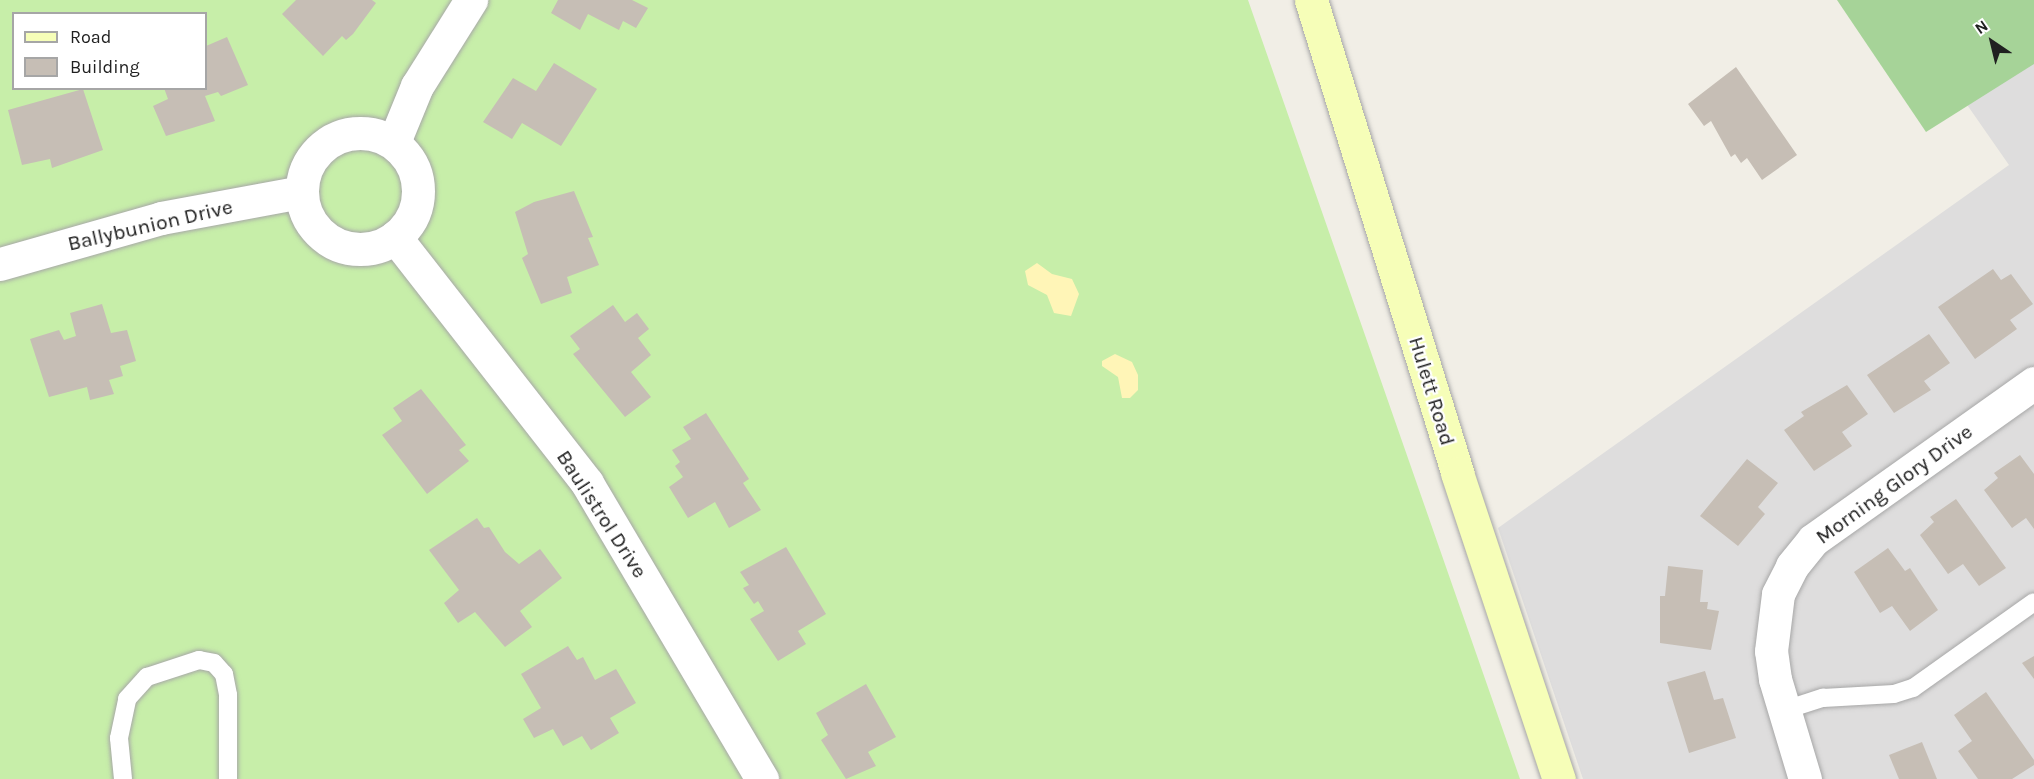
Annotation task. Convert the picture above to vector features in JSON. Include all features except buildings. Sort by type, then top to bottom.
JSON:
[{"type":"street","points":[[394,142],[417,86],[471,0]]},
{"type":"street","name":"Hulett Road","points":[[1311,0],[1457,473],[1559,779]]},
{"type":"street","points":[[357,132],[376,134],[394,142],[416,170],[419,191],[415,213],[395,237],[364,250],[328,240],[307,216],[302,192],[305,172],[315,153],[338,136],[357,132]]},
{"type":"street","name":"Ballybunion Drive","points":[[0,264],[161,218],[302,192]]},
{"type":"street","name":"Baulistrol Drive","points":[[395,237],[587,483],[762,779]]},
{"type":"street","name":"Morning Glory Drive","points":[[1805,779],[1771,651],[1778,594],[1792,566],[1813,540],[2034,383]]},
{"type":"lane","points":[[1785,710],[1823,698],[1894,694],[1913,688],[2034,602]]},
{"type":"lane","points":[[123,779],[119,738],[127,699],[147,677],[199,660],[214,663],[224,674],[228,695],[228,779]]},
{"type":"shaded area","points":[[1894,0],[2034,0],[2034,779],[1583,779],[1498,528],[2009,165]]},
{"type":"green space","points":[[0,0],[1248,0],[1520,779],[0,779]]},
{"type":"green space","points":[[1837,0],[2034,0],[2034,64],[1926,132]]},
{"type":"sand","points":[[1037,263],[1052,274],[1072,279],[1079,294],[1071,316],[1054,313],[1047,295],[1028,285],[1025,271]]},
{"type":"sand","points":[[1115,354],[1132,362],[1138,375],[1138,390],[1130,398],[1122,398],[1118,377],[1102,366],[1102,361]]}]
